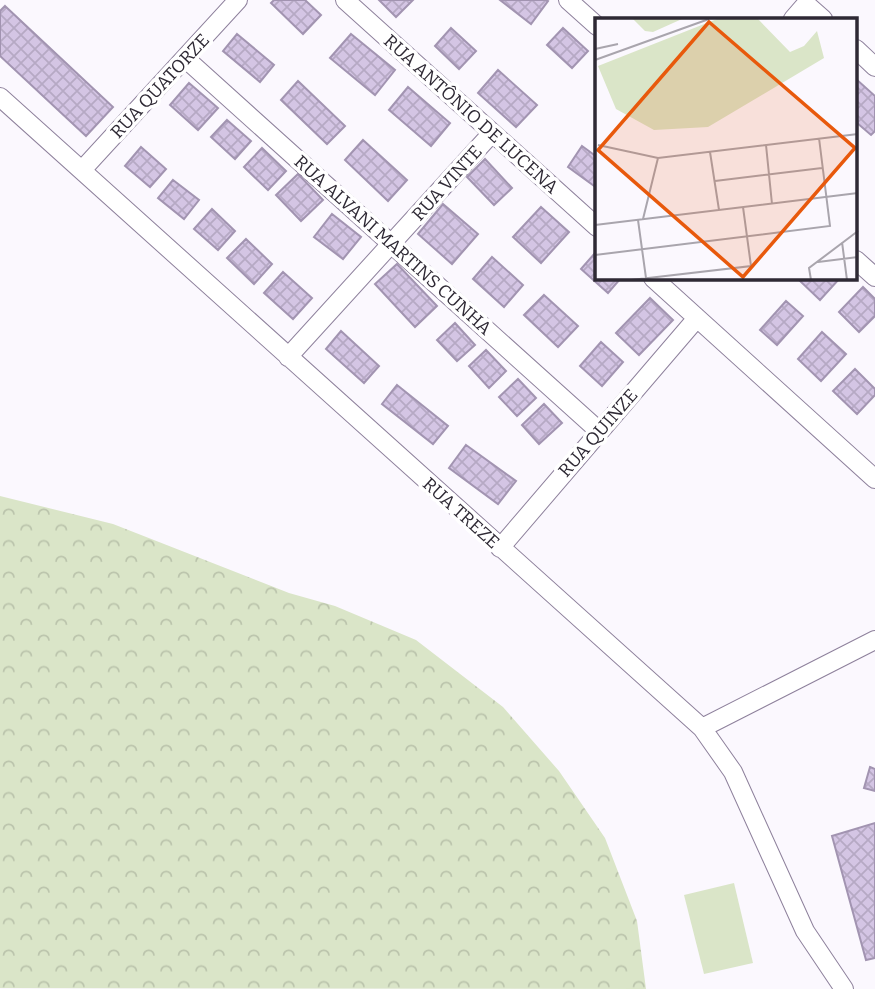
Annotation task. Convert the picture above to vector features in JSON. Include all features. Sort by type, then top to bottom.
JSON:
[{"type":"lane","name":"RUA QUATORZE","points":[[82,170],[238,0]]},
{"type":"lane","name":"RUA ANTÔNIO DE LUCENA","points":[[345,0],[595,225]]},
{"type":"lane","points":[[568,0],[595,24]]},
{"type":"lane","points":[[794,18],[806,4],[822,18]]},
{"type":"lane","points":[[858,51],[875,67]]},
{"type":"lane","name":"RUA ALVANI MARTINS CUNHA","points":[[186,59],[599,431]]},
{"type":"lane","name":"RUA TREZE","points":[[0,97],[702,728],[733,772],[805,931],[844,989]]},
{"type":"lane","name":"RUA VINTE","points":[[288,357],[492,133]]},
{"type":"lane","points":[[858,262],[875,277]]},
{"type":"lane","points":[[655,280],[875,479]]},
{"type":"lane","name":"RUA QUINZE","points":[[500,548],[697,318]]},
{"type":"lane","points":[[702,728],[875,639]]},
{"type":"green space","points":[[0,496],[113,524],[289,593],[335,606],[416,640],[503,707],[559,771],[605,838],[637,921],[646,989],[0,988]]},
{"type":"green space","points":[[734,883],[753,963],[704,974],[684,895]]},
{"type":"building","points":[[274,0],[305,0],[321,15],[303,34],[271,3]]},
{"type":"building","points":[[379,0],[413,0],[396,17]]},
{"type":"building","points":[[500,0],[546,0],[548,1],[531,24]]},
{"type":"building","points":[[5,6],[113,107],[86,136],[0,56],[0,11]]},
{"type":"building","points":[[451,28],[476,51],[459,69],[435,46]]},
{"type":"building","points":[[563,28],[588,51],[572,68],[547,45]]},
{"type":"building","points":[[237,34],[274,65],[260,82],[223,51]]},
{"type":"building","points":[[351,34],[395,70],[375,95],[330,58]]},
{"type":"building","points":[[498,70],[537,105],[516,127],[478,93]]},
{"type":"building","points":[[298,81],[345,126],[327,144],[281,100]]},
{"type":"building","points":[[858,81],[875,96],[875,131],[871,135],[858,124]]},
{"type":"building","points":[[189,83],[218,108],[198,130],[170,105]]},
{"type":"building","points":[[408,87],[450,123],[431,146],[389,110]]},
{"type":"building","points":[[227,120],[251,141],[235,159],[211,137]]},
{"type":"building","points":[[363,140],[407,180],[388,201],[345,160]]},
{"type":"building","points":[[582,146],[595,156],[595,187],[568,167]]},
{"type":"building","points":[[141,147],[166,169],[150,187],[125,166]]},
{"type":"building","points":[[262,148],[286,171],[268,190],[244,167]]},
{"type":"building","points":[[485,159],[512,188],[494,205],[467,177]]},
{"type":"building","points":[[298,174],[323,200],[301,221],[276,195]]},
{"type":"building","points":[[173,180],[199,200],[184,219],[158,198]]},
{"type":"building","points":[[443,204],[478,234],[452,264],[418,234]]},
{"type":"building","points":[[541,207],[569,232],[541,263],[513,237]]},
{"type":"building","points":[[212,209],[235,231],[218,250],[194,229]]},
{"type":"building","points":[[332,214],[361,237],[343,259],[314,237]]},
{"type":"building","points":[[246,239],[272,264],[254,284],[227,258]]},
{"type":"building","points":[[595,253],[595,280],[619,280],[608,293],[581,269]]},
{"type":"building","points":[[492,257],[523,285],[504,307],[473,279]]},
{"type":"building","points":[[397,264],[437,306],[415,327],[375,284]]},
{"type":"building","points":[[283,272],[312,298],[293,319],[264,293]]},
{"type":"building","points":[[799,280],[838,280],[820,300]]},
{"type":"building","points":[[863,287],[875,299],[875,316],[859,332],[839,312]]},
{"type":"building","points":[[544,295],[578,326],[558,347],[524,315]]},
{"type":"building","points":[[650,298],[673,320],[639,355],[616,333]]},
{"type":"building","points":[[786,301],[803,316],[777,345],[760,330]]},
{"type":"building","points":[[455,323],[475,345],[457,361],[437,340]]},
{"type":"building","points":[[341,331],[379,366],[364,383],[326,349]]},
{"type":"building","points":[[822,332],[846,354],[821,381],[798,359]]},
{"type":"building","points":[[601,342],[623,362],[602,386],[580,366]]},
{"type":"building","points":[[486,350],[506,371],[489,388],[469,366]]},
{"type":"building","points":[[855,369],[875,389],[875,395],[857,414],[833,391]]},
{"type":"building","points":[[518,379],[536,398],[517,416],[499,397]]},
{"type":"building","points":[[397,385],[448,426],[433,444],[382,404]]},
{"type":"building","points":[[544,404],[562,423],[539,444],[522,425]]},
{"type":"building","points":[[466,445],[516,481],[498,504],[449,468]]},
{"type":"building","points":[[870,767],[875,769],[875,791],[864,788]]},
{"type":"building","points":[[875,823],[875,958],[866,960],[832,836]]}]
